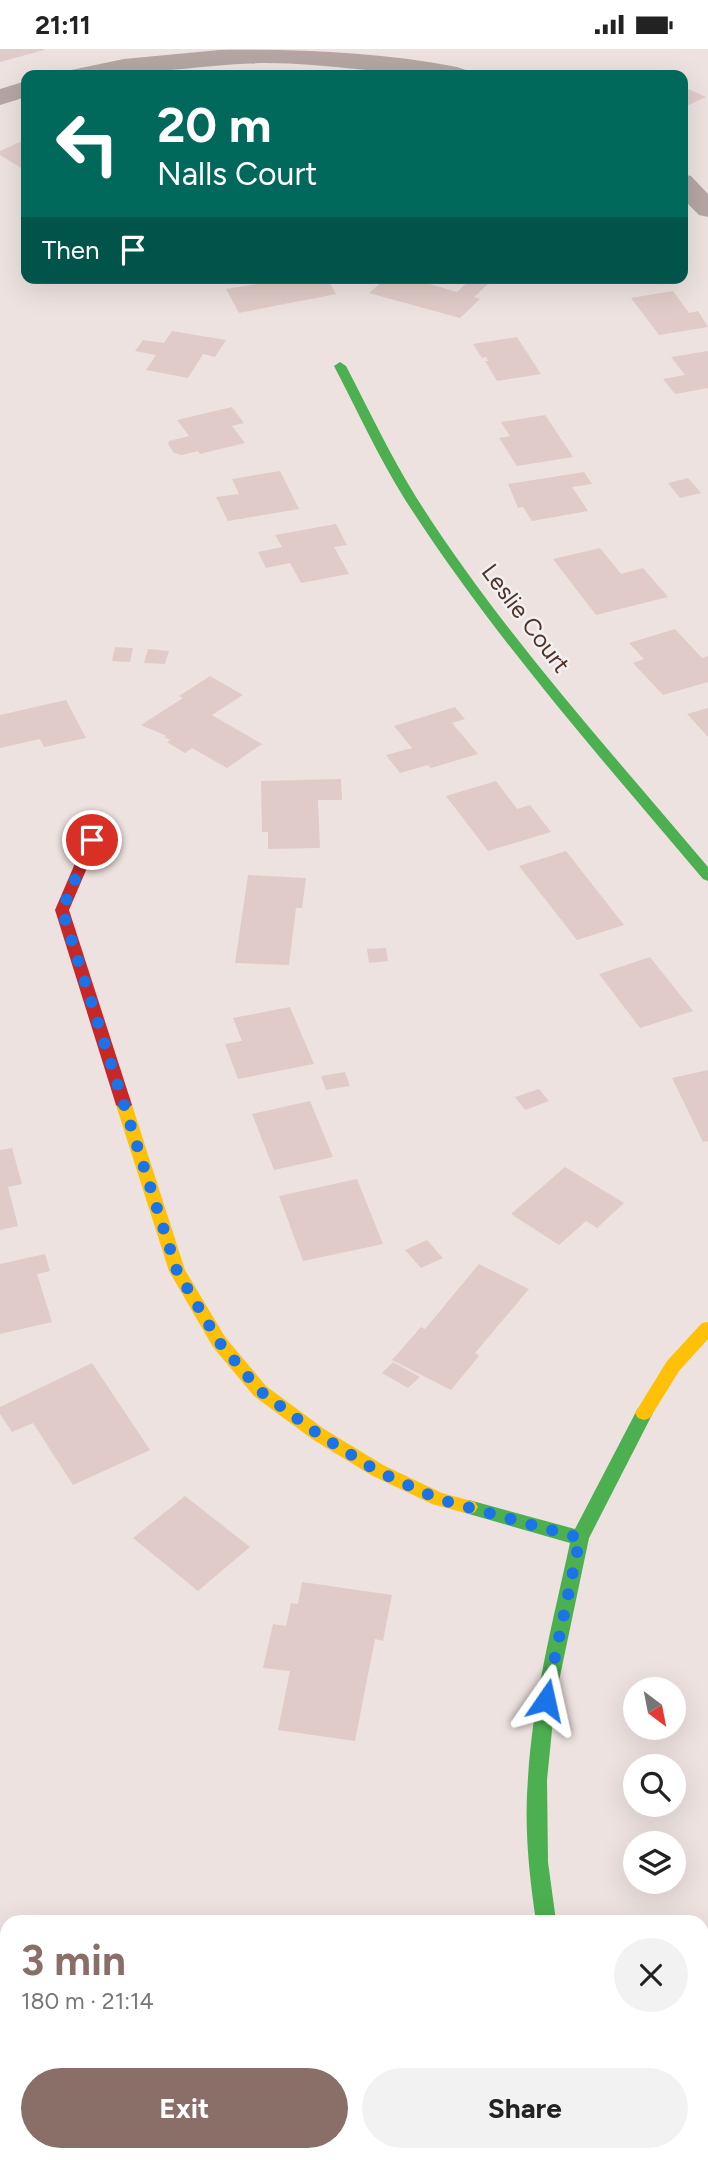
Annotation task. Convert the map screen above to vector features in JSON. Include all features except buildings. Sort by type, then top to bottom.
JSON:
[{"type":"street","points":[[113,70],[185,59],[275,57],[374,62],[425,70]]},
{"type":"street","points":[[0,97],[21,91]]},
{"type":"street","points":[[688,188],[708,209]]},
{"type":"street","name":"Leslie Court","points":[[340,366],[410,496],[477,591],[537,672],[708,876]]},
{"type":"street","points":[[92,840],[62,910],[177,1271],[219,1342],[260,1391],[318,1434],[377,1471],[438,1499],[580,1538]]},
{"type":"street","points":[[545,1915],[538,1862],[537,1780],[546,1700],[580,1538],[631,1434],[673,1366],[708,1328]]},
{"type":"traffic: fast","points":[[340,366],[410,497],[478,596],[553,691],[708,876]]},
{"type":"traffic: fast","points":[[545,1915],[538,1862],[537,1780],[546,1700],[580,1538],[644,1413]]},
{"type":"traffic: fast","points":[[469,1507],[580,1538]]},
{"type":"traffic: slow","points":[[124,1105],[177,1271],[219,1342],[260,1391],[318,1434],[377,1470],[438,1499],[469,1507]]},
{"type":"traffic: slow","points":[[644,1413],[673,1366],[708,1328]]},
{"type":"traffic: jam","points":[[92,840],[62,910],[124,1105]]},
{"type":"route","points":[[92,840],[62,910],[177,1271],[219,1342],[260,1391],[318,1434],[377,1471],[438,1499],[580,1538],[546,1700]]}]
